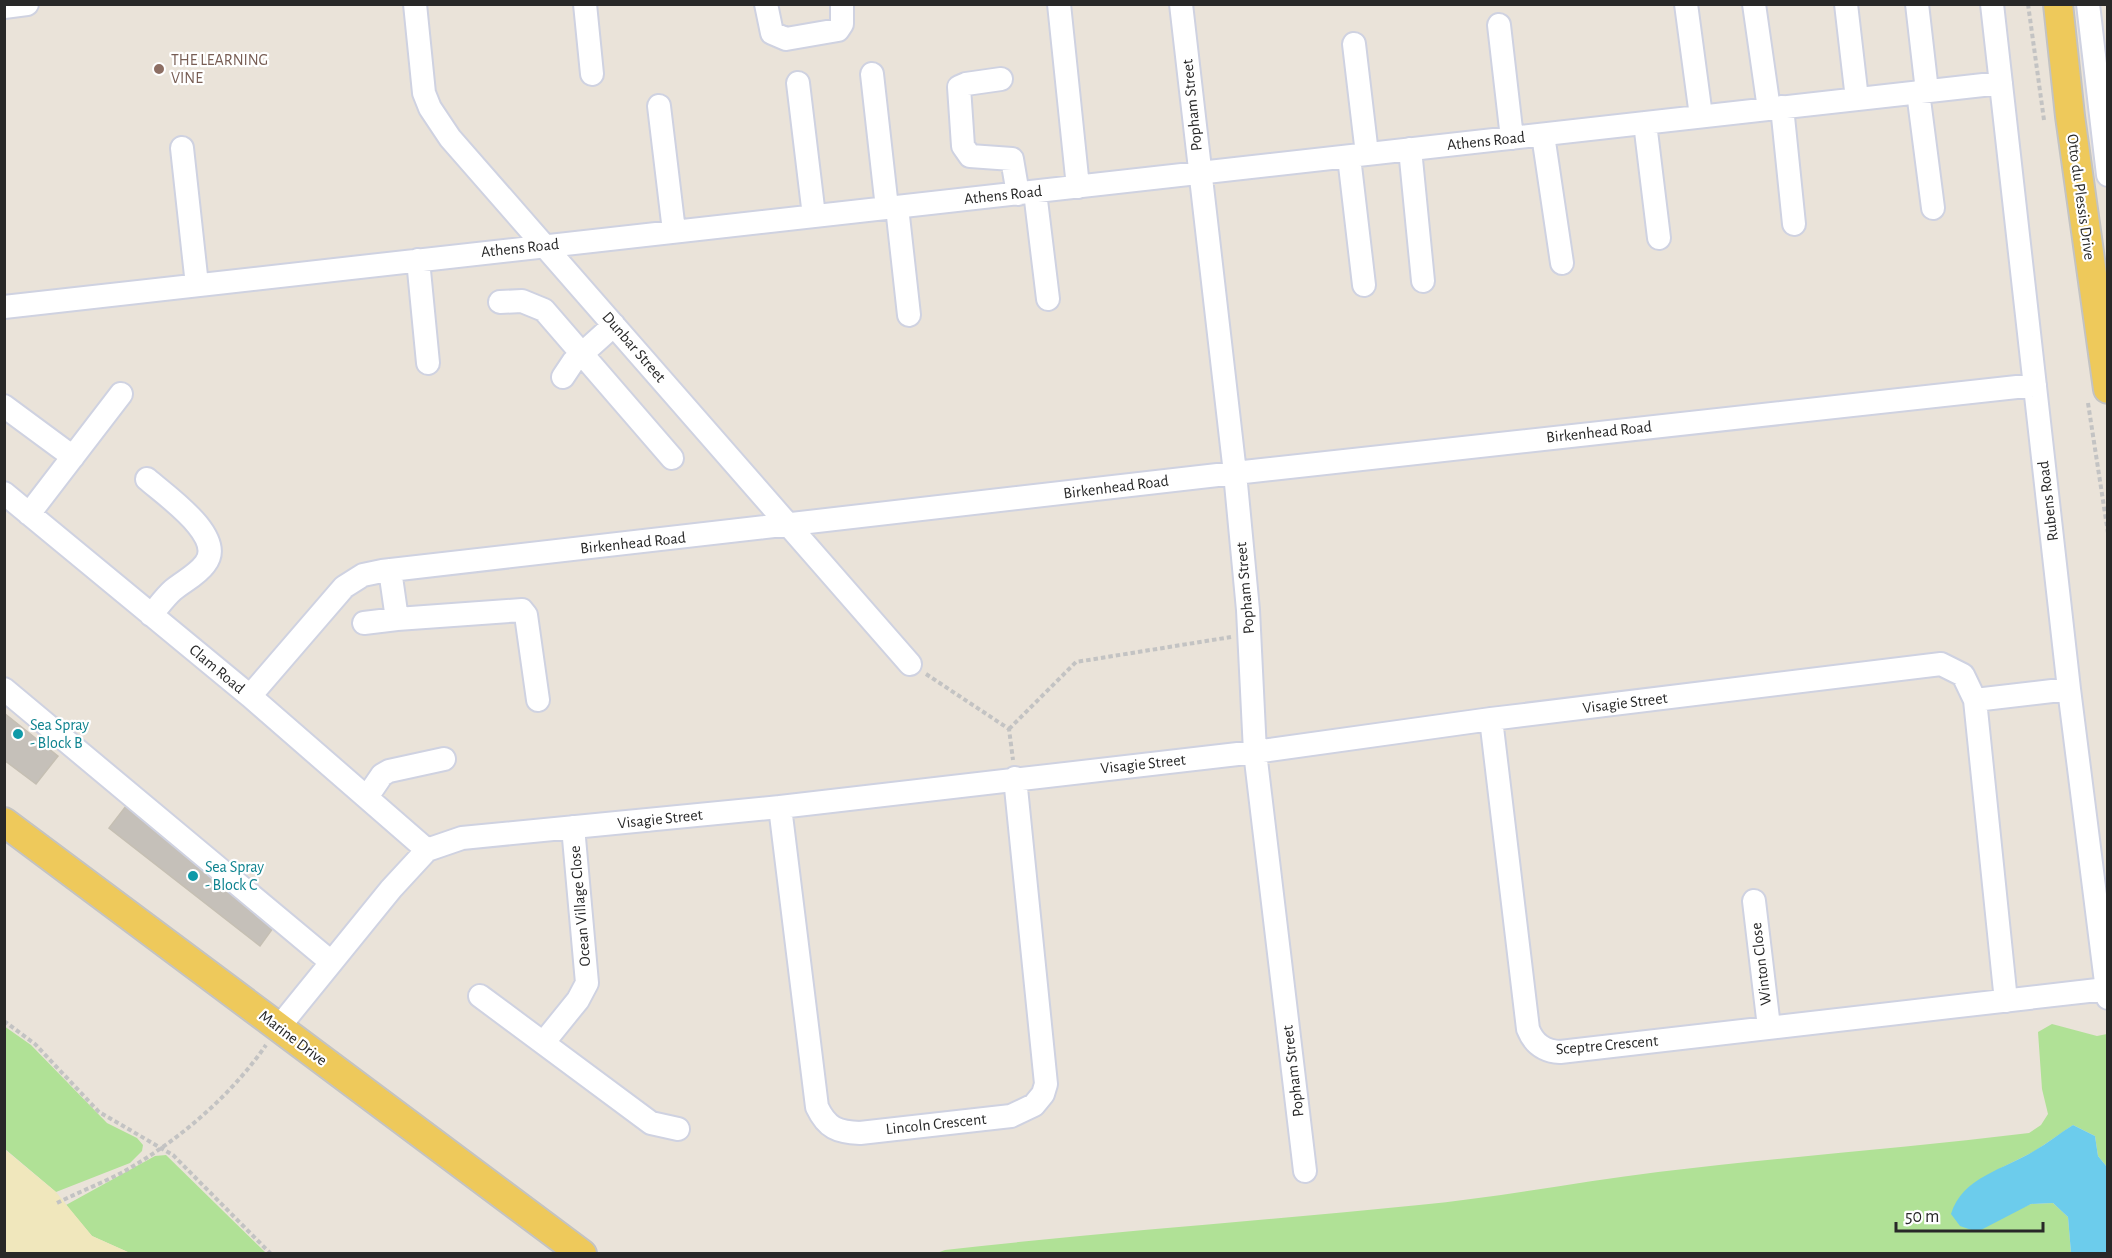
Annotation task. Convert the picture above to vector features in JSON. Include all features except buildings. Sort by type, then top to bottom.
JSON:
[{"type":"main road","name":"Otto du Plessis Drive","points":[[2058,4],[2070,116],[2108,389]]},
{"type":"main road","name":"Marine Drive","points":[[4,822],[272,1037],[582,1254]]},
{"type":"street","points":[[4,7],[27,4]]},
{"type":"street","name":"Dunbar Street","points":[[415,4],[424,93],[430,108],[450,138],[910,664]]},
{"type":"street","points":[[585,4],[592,74]]},
{"type":"street","points":[[766,4],[772,33],[786,39],[838,30],[842,24],[842,4]]},
{"type":"street","points":[[1059,4],[1078,187]]},
{"type":"street","name":"Popham Street","points":[[1181,4],[1235,473],[1249,634],[1255,752],[1305,1171]]},
{"type":"street","points":[[1686,4],[1701,117]]},
{"type":"street","points":[[1754,4],[1775,108],[1794,224]]},
{"type":"street","points":[[1846,4],[1857,99]]},
{"type":"street","points":[[1917,4],[1933,208]]},
{"type":"street","name":"Rubens Road","points":[[1992,4],[2069,689],[2107,993]]},
{"type":"street","points":[[2088,4],[2108,175]]},
{"type":"street","points":[[1499,24],[1512,138]]},
{"type":"street","points":[[1354,44],[1364,285]]},
{"type":"street","points":[[872,74],[909,315]]},
{"type":"street","points":[[1002,79],[959,87],[963,146],[970,156],[1012,159],[1027,193],[1048,299]]},
{"type":"street","name":"Athens Road","points":[[4,307],[2001,82]]},
{"type":"street","points":[[798,83],[814,216]]},
{"type":"street","points":[[659,106],[674,231]]},
{"type":"street","points":[[1645,123],[1659,238]]},
{"type":"street","points":[[1544,135],[1562,263]]},
{"type":"street","points":[[182,148],[196,285]]},
{"type":"street","points":[[1410,150],[1424,281]]},
{"type":"street","points":[[418,260],[428,363]]},
{"type":"street","points":[[500,302],[522,301],[537,305],[583,353],[672,458]]},
{"type":"street","points":[[563,377],[567,368],[614,325]]},
{"type":"street","name":"Birkenhead Road","points":[[250,696],[344,587],[363,575],[390,570],[1235,473],[2035,385]]},
{"type":"street","points":[[30,514],[121,394]]},
{"type":"street","points":[[4,406],[73,457]]},
{"type":"street","points":[[147,479],[196,522],[207,537],[211,550],[205,564],[171,591],[151,615]]},
{"type":"street","name":"Clam Road","points":[[4,493],[250,696],[427,850]]},
{"type":"street","points":[[390,570],[397,619]]},
{"type":"street","points":[[364,623],[522,610],[526,615],[538,700]]},
{"type":"street","name":"Visagie Street","points":[[272,1037],[391,888],[427,850],[462,838],[780,807],[1255,752],[1491,719],[1941,664],[1963,675],[1975,700]]},
{"type":"street","points":[[4,689],[331,962]]},
{"type":"street","points":[[2006,1001],[1975,700],[2069,689]]},
{"type":"street","name":"Sceptre Crescent","points":[[1491,719],[1528,1029],[1535,1043],[1544,1049],[1560,1052],[2006,1001],[2107,993]]},
{"type":"street","points":[[367,797],[382,775],[389,771],[444,759]]},
{"type":"street","name":"Lincoln Crescent","points":[[780,807],[817,1107],[825,1122],[843,1132],[860,1133],[1011,1116],[1034,1105],[1043,1094],[1046,1076],[1015,778]]},
{"type":"street","name":"Ocean Village Close","points":[[544,1042],[578,1000],[586,983],[573,827]]},
{"type":"street","name":"Winton Close","points":[[1754,901],[1769,1027]]},
{"type":"street","points":[[480,996],[651,1123],[678,1130]]},
{"type":"path","points":[[1009,729],[1076,662],[1249,634]]},
{"type":"path","points":[[910,664],[1009,729],[1015,778]]},
{"type":"path","points":[[4,1021],[34,1044],[99,1112],[173,1155],[271,1254]]},
{"type":"path","points":[[57,1203],[124,1171],[215,1105],[272,1037]]},
{"type":"green space","points":[[2052,1024],[2097,1036],[2107,1034],[2107,1167],[2098,1156],[2095,1136],[2073,1125],[2035,1151],[2001,1168],[2004,1215],[2031,1204],[2053,1203],[2068,1217],[2071,1253],[934,1254],[945,1250],[1004,1244],[1449,1202],[1658,1172],[2029,1133],[2041,1125],[2048,1114],[2042,1089],[2038,1032]]},
{"type":"green space","points":[[4,1026],[31,1045],[107,1123],[137,1138],[143,1145],[142,1151],[130,1163],[56,1192],[5,1149]]},
{"type":"green space","points":[[166,1155],[266,1253],[130,1253],[92,1236],[66,1205],[155,1156]]},
{"type":"sand","points":[[4,1149],[56,1192],[92,1236],[130,1253],[5,1253]]},
{"type":"water","points":[[2073,1125],[2095,1136],[2098,1156],[2107,1167],[2107,1253],[2071,1253],[2068,1217],[2053,1203],[2031,1204],[1977,1232],[1960,1226],[1951,1214],[1965,1191],[1986,1175],[2034,1151]]},
{"type":"place","name":"THE LEARNING VINE","points":[[159,69]]},
{"type":"place","name":"Sea Spray - Block B","points":[[18,734]]},
{"type":"place","name":"Sea Spray - Block C","points":[[193,876]]}]
